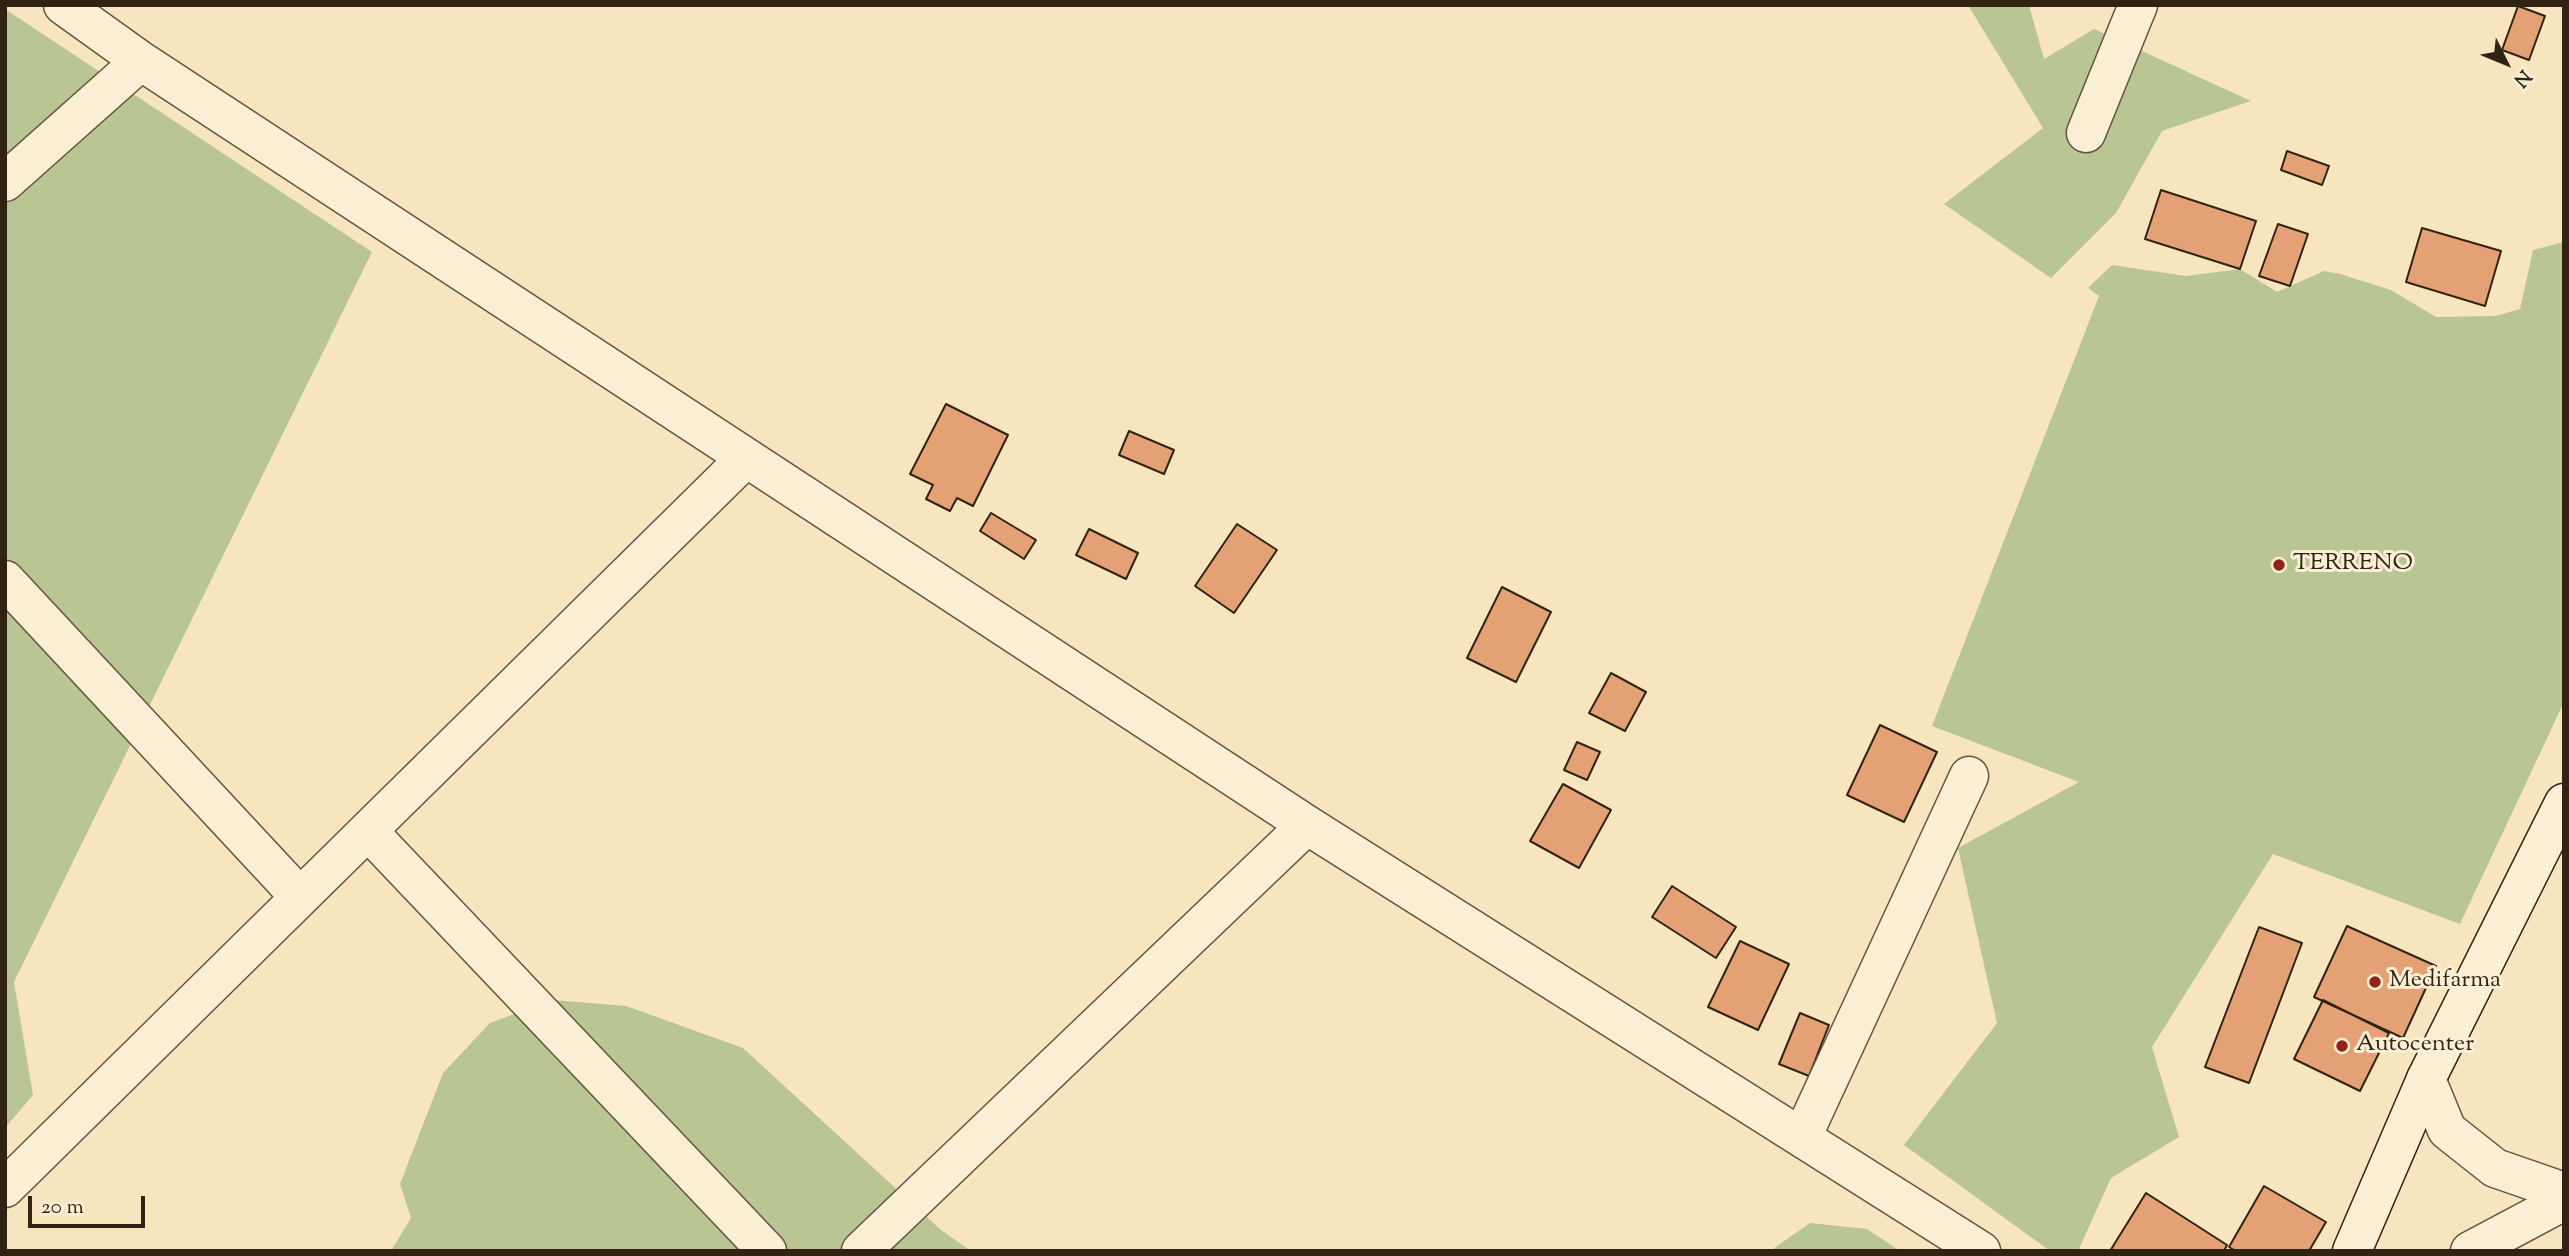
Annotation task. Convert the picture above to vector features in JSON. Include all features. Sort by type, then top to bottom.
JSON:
[{"type":"street","points":[[63,5],[141,61],[1307,825],[1981,1251]]},
{"type":"street","points":[[2087,133],[2138,5]]},
{"type":"street","points":[[5,182],[141,61]]},
{"type":"street","points":[[5,1188],[746,458]]},
{"type":"street","points":[[5,580],[299,896]]},
{"type":"street","points":[[1802,1137],[1969,776]]},
{"type":"street","points":[[2352,1251],[2427,1079],[2564,803]]},
{"type":"street","points":[[861,1251],[1307,825]]},
{"type":"street","points":[[368,831],[766,1251]]},
{"type":"street","points":[[2427,1079],[2447,1130],[2495,1168],[2564,1192]]},
{"type":"street","points":[[2470,1251],[2564,1201]]},
{"type":"green space","points":[[1968,5],[2029,5],[2044,59],[2094,29],[2251,101],[2162,131],[2116,213],[2051,278],[1944,204],[2043,128]]},
{"type":"green space","points":[[5,9],[372,252],[14,982],[33,1095],[5,1128]]},
{"type":"green space","name":"TERRENO","points":[[2564,242],[2564,702],[2460,924],[2273,854],[2152,1047],[2179,1137],[2111,1178],[2078,1251],[2050,1251],[1904,1145],[1997,1023],[1958,848],[2079,782],[1932,726],[2099,296],[2088,288],[2112,265],[2186,276],[2240,269],[2277,292],[2324,271],[2391,290],[2436,317],[2495,316],[2520,309],[2533,250]]},
{"type":"green space","points":[[552,1000],[626,1006],[743,1048],[941,1230],[971,1251],[391,1251],[411,1218],[400,1184],[443,1073],[490,1023]]},
{"type":"green space","points":[[1810,1223],[1867,1229],[1900,1251],[1770,1251]]},
{"type":"building","points":[[2518,6],[2545,16],[2529,60],[2502,50]]},
{"type":"building","points":[[2287,151],[2329,166],[2322,185],[2281,170]]},
{"type":"building","points":[[2161,190],[2256,221],[2240,269],[2145,239]]},
{"type":"building","points":[[2278,224],[2308,234],[2290,286],[2259,276]]},
{"type":"building","points":[[2422,228],[2501,251],[2485,306],[2406,282]]},
{"type":"building","points":[[946,404],[1008,435],[973,506],[957,498],[950,511],[926,499],[933,485],[910,474]]},
{"type":"building","points":[[1129,431],[1174,450],[1164,474],[1119,455]]},
{"type":"building","points":[[991,513],[1036,540],[1024,559],[980,531]]},
{"type":"building","points":[[1237,524],[1277,550],[1234,613],[1195,586]]},
{"type":"building","points":[[1089,529],[1138,553],[1126,579],[1076,555]]},
{"type":"building","points":[[1502,587],[1551,612],[1516,682],[1467,658]]},
{"type":"building","points":[[1611,673],[1646,692],[1625,731],[1589,713]]},
{"type":"building","points":[[1880,725],[1937,752],[1904,822],[1847,795]]},
{"type":"building","points":[[1577,742],[1600,752],[1587,780],[1564,770]]},
{"type":"building","points":[[1563,784],[1611,810],[1579,868],[1530,841]]},
{"type":"building","points":[[1672,886],[1736,927],[1716,958],[1652,917]]},
{"type":"building","name":"Medifarma","points":[[2347,926],[2436,966],[2403,1038],[2314,997]]},
{"type":"building","points":[[2259,927],[2302,943],[2249,1083],[2205,1067]]},
{"type":"building","points":[[1740,941],[1789,964],[1758,1030],[1708,1007]]},
{"type":"building","name":"Autocenter","points":[[2323,1000],[2389,1033],[2360,1091],[2294,1059]]},
{"type":"building","points":[[1800,1013],[1829,1025],[1809,1076],[1779,1064]]},
{"type":"building","points":[[2264,1186],[2326,1222],[2309,1251],[2236,1251],[2229,1247]]},
{"type":"building","points":[[2146,1193],[2227,1245],[2224,1251],[2110,1251]]},
{"type":"place","name":"TERRENO","points":[[2279,565]]},
{"type":"place","name":"Medifarma","points":[[2375,982]]},
{"type":"place","name":"Autocenter","points":[[2342,1046]]}]
